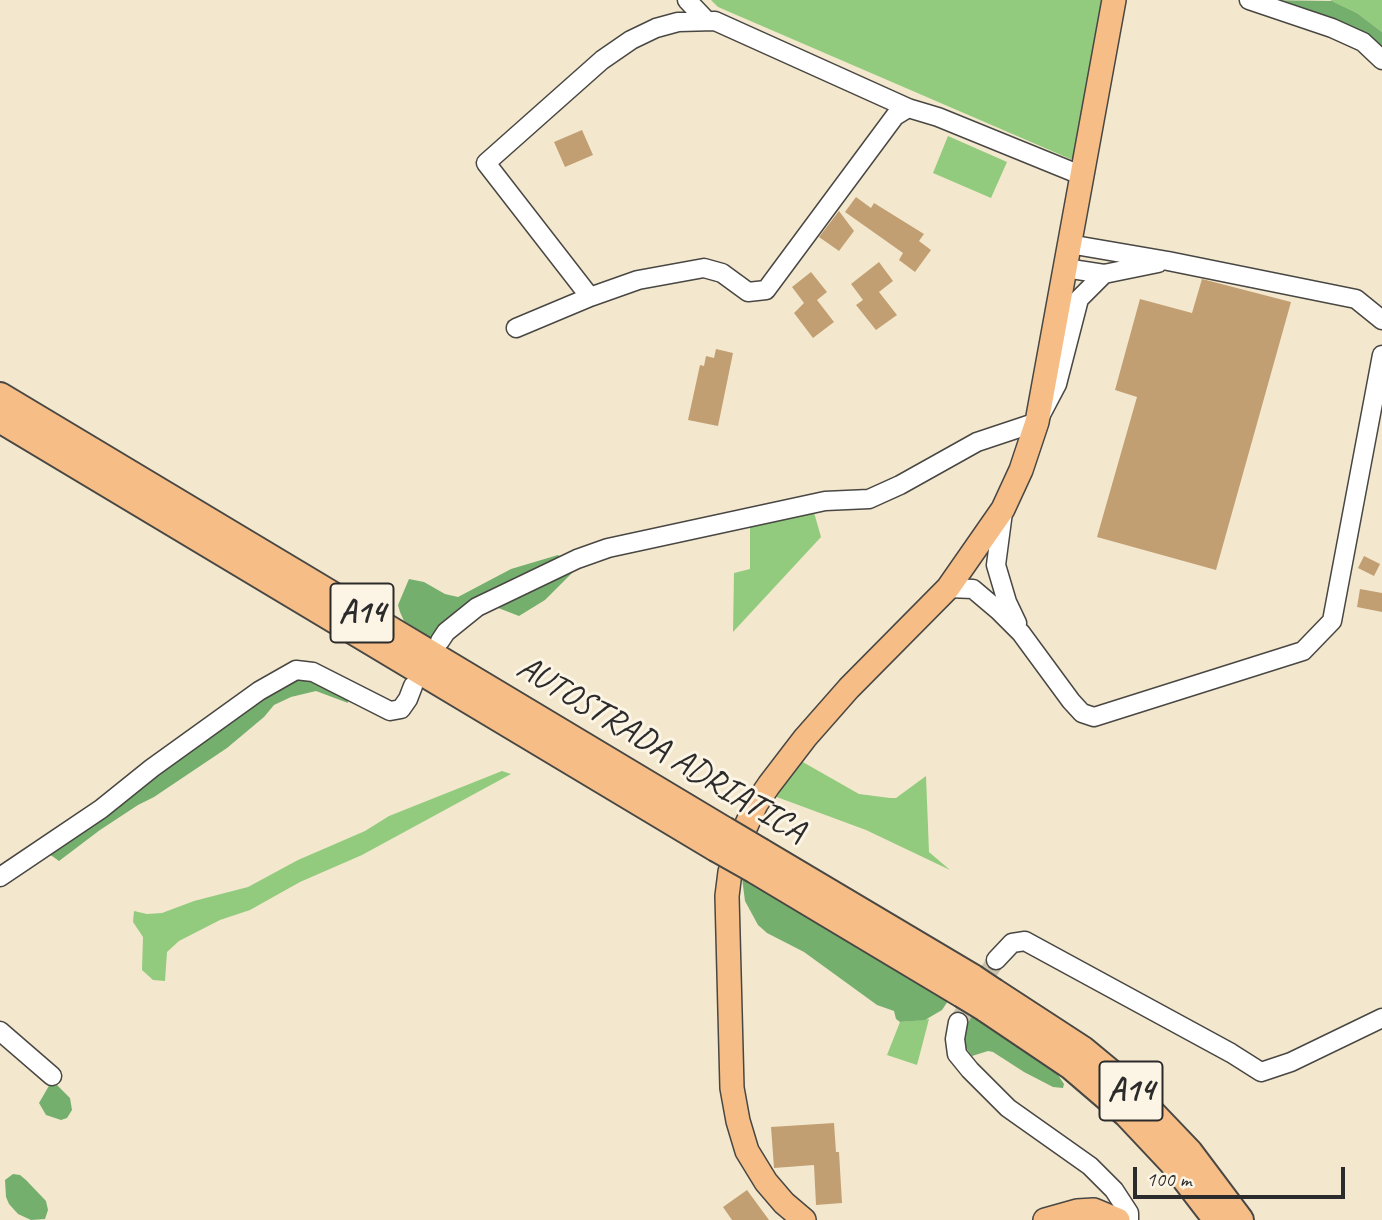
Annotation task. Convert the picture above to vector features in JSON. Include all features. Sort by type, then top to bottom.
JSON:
[{"type":"highway","name":"AUTOSTRADA ADRIATICA","points":[[0,396],[720,839]]},
{"type":"highway","name":"AUTOSTRADA ADRIATICA","points":[[0,419],[979,993],[1083,1050],[1124,1084],[1183,1145],[1240,1220]]},
{"type":"highway","name":"AUTOSTRADA ADRIATICA","points":[[979,993],[1108,1096],[1174,1164],[1217,1220]]},
{"type":"main road","points":[[804,1220],[784,1203],[766,1182],[747,1151],[738,1121],[732,1088],[727,896],[730,872],[756,804],[783,766],[849,688],[948,588],[1003,509],[1021,470],[1037,422],[1114,0]]},
{"type":"main road","points":[[1045,1220],[1077,1211],[1094,1210],[1118,1220]]},
{"type":"street","points":[[687,0],[706,20]]},
{"type":"street","points":[[1249,0],[1363,42],[1382,60]]},
{"type":"street","points":[[590,297],[486,163],[602,60],[631,40],[656,28],[678,22],[715,21],[908,108],[938,117],[1083,176]]},
{"type":"street","points":[[516,328],[638,280],[704,268],[722,273],[748,292],[766,290],[895,116],[908,108]]},
{"type":"street","points":[[1069,244],[1356,299],[1382,320]]},
{"type":"street","points":[[1065,268],[1104,274],[1168,261]]},
{"type":"street","points":[[440,640],[477,607],[577,559],[608,548],[825,501],[869,499],[977,442],[1037,422],[1057,384],[1079,299],[1104,274]]},
{"type":"street","points":[[968,559],[986,570],[1003,606],[1071,701],[1082,713],[1094,717],[1303,651],[1332,621],[1382,355]]},
{"type":"street","points":[[1003,509],[996,565],[1003,606]]},
{"type":"street","points":[[948,588],[973,589],[1003,606]]},
{"type":"street","points":[[0,877],[101,809],[152,768],[259,691],[296,670],[313,672],[395,712],[401,709],[414,686]]},
{"type":"street","points":[[996,960],[1012,943],[1025,941],[1231,1052],[1261,1072],[1291,1062],[1382,1018]]},
{"type":"street","points":[[958,1022],[955,1039],[957,1055],[1008,1108],[1090,1167],[1114,1190],[1129,1213],[1129,1220]]},
{"type":"street","points":[[0,1031],[51,1076]]},
{"type":"street","points":[[1090,1167],[1098,1194],[1094,1210]]},
{"type":"green space","points":[[711,0],[1108,0],[1075,161],[718,7]]},
{"type":"green space","points":[[1259,0],[1332,1],[1357,13],[1382,32],[1382,58]]},
{"type":"green space","points":[[1330,0],[1382,0],[1382,32],[1357,13]]},
{"type":"green space","points":[[948,136],[1007,162],[991,198],[933,173]]},
{"type":"green space","points":[[813,509],[821,537],[733,632],[734,573],[750,569],[750,523]]},
{"type":"green space","points":[[558,555],[578,567],[545,600],[519,616],[488,604],[436,641],[404,621],[400,612],[398,605],[409,579],[424,582],[445,594],[458,597],[511,569]]},
{"type":"green space","points":[[311,674],[347,695],[348,703],[316,691],[291,697],[274,705],[264,717],[227,748],[100,830],[59,861],[45,851],[277,683]]},
{"type":"green space","points":[[801,761],[859,794],[890,798],[896,798],[926,776],[929,852],[950,870],[866,830],[774,796]]},
{"type":"green space","points":[[502,771],[511,774],[362,855],[300,882],[250,910],[220,920],[179,941],[167,952],[165,981],[153,980],[142,970],[143,937],[133,922],[134,911],[162,913],[194,901],[248,887],[298,860],[365,831],[389,816]]},
{"type":"green space","points":[[742,878],[948,1001],[942,1010],[925,1020],[900,1022],[894,1011],[877,1005],[804,952],[767,933],[758,925],[745,901]]},
{"type":"green space","points":[[965,1013],[1009,1038],[1056,1072],[1064,1084],[1063,1088],[1053,1087],[993,1052],[972,1056],[963,1044],[961,1025]]},
{"type":"green space","points":[[929,1019],[917,1065],[887,1055],[900,1022]]},
{"type":"green space","points":[[55,1083],[70,1098],[72,1110],[67,1118],[61,1120],[46,1115],[39,1103],[50,1084]]},
{"type":"green space","points":[[13,1174],[20,1175],[46,1201],[48,1210],[45,1219],[31,1220],[18,1214],[9,1204],[5,1180]]},
{"type":"building","points":[[582,130],[593,155],[565,167],[554,142]]},
{"type":"building","points":[[856,197],[871,208],[874,203],[924,234],[919,241],[931,250],[915,272],[899,260],[903,253],[845,212]]},
{"type":"building","points":[[839,211],[854,231],[839,251],[819,237]]},
{"type":"building","points":[[879,262],[893,281],[879,292],[897,315],[876,330],[856,305],[863,300],[851,284]]},
{"type":"building","points":[[811,272],[827,292],[817,300],[834,322],[813,338],[794,313],[804,303],[792,287]]},
{"type":"building","points":[[1202,279],[1291,302],[1216,570],[1097,537],[1137,397],[1115,390],[1140,299],[1192,313]]},
{"type":"building","points":[[716,349],[733,353],[718,426],[688,420],[700,365],[704,366],[706,356],[714,358]]},
{"type":"building","points":[[1364,556],[1380,564],[1374,576],[1358,568]]},
{"type":"building","points":[[1360,589],[1382,593],[1382,612],[1357,607]]},
{"type":"building","points":[[834,1123],[842,1203],[816,1205],[814,1165],[774,1168],[771,1127]]},
{"type":"building","points":[[747,1190],[769,1220],[732,1220],[723,1207]]},
{"type":"tunnel","points":[[958,1022],[996,960]]}]
